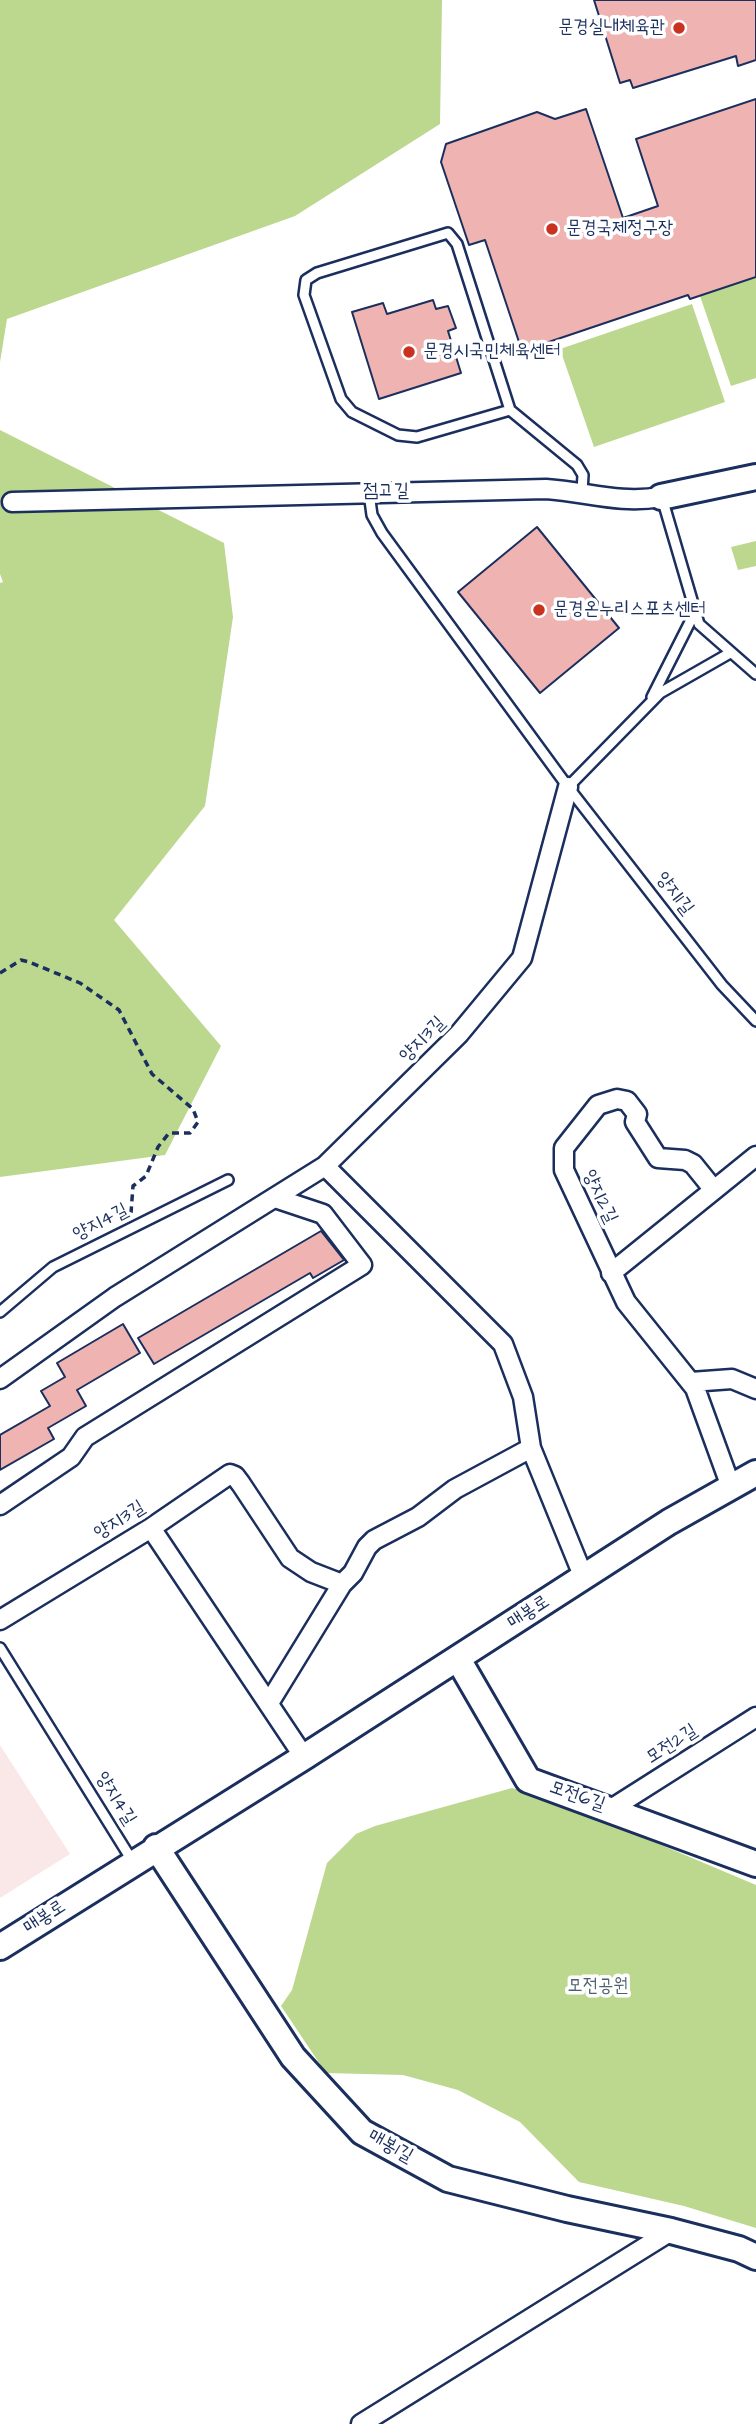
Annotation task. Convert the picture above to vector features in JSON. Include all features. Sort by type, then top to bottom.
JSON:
[{"type":"street","name":"점고길","points":[[6,501],[369,491],[582,492],[619,501],[661,497],[756,477]]},
{"type":"street","name":"양지3길","points":[[0,1379],[114,1297],[325,1166],[459,1034],[522,958],[568,787]]},
{"type":"street","name":"양지2길","points":[[714,1190],[693,1164],[685,1160],[658,1158],[635,1122],[637,1114],[627,1101],[606,1100],[598,1105],[564,1148],[564,1170],[611,1273],[626,1302],[691,1382],[731,1487]]},
{"type":"street","points":[[611,1273],[756,1156]]},
{"type":"street","points":[[325,1166],[503,1344],[523,1397],[531,1448],[584,1578]]},
{"type":"street","points":[[0,1505],[71,1457],[85,1437],[362,1265],[323,1214],[275,1198]]},
{"type":"street","points":[[691,1382],[732,1379],[756,1389]]},
{"type":"street","points":[[269,1703],[342,1584],[353,1573],[367,1547],[374,1540],[418,1517],[455,1489],[531,1448]]},
{"type":"street","name":"매봉로","points":[[0,1947],[156,1847],[304,1757],[669,1522],[756,1473]]},
{"type":"street","name":"양지3길","points":[[0,1620],[151,1528],[224,1477],[235,1476],[290,1558],[320,1576],[342,1584]]},
{"type":"street","points":[[151,1528],[304,1757]]},
{"type":"street","name":"모전6길","points":[[458,1659],[528,1780],[756,1864]]},
{"type":"street","name":"모전2길","points":[[611,1809],[756,1717]]},
{"type":"street","name":"매봉1길","points":[[156,1847],[293,2057],[362,2132],[448,2179],[567,2209],[671,2231],[739,2249],[756,2257]]},
{"type":"street","points":[[361,2424],[671,2231]]},
{"type":"lane","points":[[510,410],[417,437],[398,435],[352,412],[341,399],[304,295],[306,280],[317,273],[448,233],[457,244],[510,410],[577,465],[583,475],[582,492]]},
{"type":"lane","name":"양지1길","points":[[369,491],[376,524],[568,787],[722,985],[756,1021]]},
{"type":"lane","points":[[661,497],[699,624],[756,674]]},
{"type":"lane","points":[[648,705],[694,614]]},
{"type":"lane","name":"양지3길","points":[[568,787],[660,693],[730,653]]},
{"type":"lane","name":"양지4길","points":[[0,1312],[15,1296],[52,1268],[228,1180]]},
{"type":"lane","name":"양지4길","points":[[0,1648],[133,1862]]},
{"type":"path","points":[[0,973],[21,960],[29,962],[80,983],[119,1010],[152,1074],[193,1110],[198,1122],[195,1129],[190,1133],[169,1133],[158,1147],[146,1175],[133,1186],[132,1208],[125,1231]]},
{"type":"shaded area","points":[[0,1745],[70,1854],[0,1898]]},
{"type":"green space","points":[[0,0],[442,0],[440,124],[295,216],[7,319],[0,362]]},
{"type":"green space","points":[[756,277],[756,378],[731,386],[700,296]]},
{"type":"green space","points":[[692,304],[725,402],[594,447],[560,349]]},
{"type":"green space","points":[[0,430],[224,543],[233,617],[205,806],[114,920],[221,1046],[165,1155],[0,1177],[0,583],[3,582],[0,574]]},
{"type":"green space","points":[[756,541],[756,566],[738,570],[731,547]]},
{"type":"green space","name":"모전공원","points":[[512,1788],[550,1798],[756,1885],[756,2228],[684,2206],[579,2182],[520,2122],[458,2090],[403,2075],[326,2073],[281,2006],[292,1990],[327,1863],[356,1834],[375,1826]]},
{"type":"building","name":"문경실내체육관","points":[[594,0],[756,0],[756,60],[738,66],[736,56],[633,88],[630,80],[620,83]]},
{"type":"building","name":"문경국제정구장","points":[[756,99],[756,277],[690,299],[688,295],[522,351],[485,240],[469,245],[441,162],[446,144],[537,112],[555,119],[586,109],[623,218],[658,206],[636,139]]},
{"type":"building","name":"문경시국민체육센터","points":[[433,300],[436,309],[448,306],[456,328],[448,331],[461,373],[379,399],[352,312],[383,303],[387,314]]},
{"type":"building","name":"문경온누리스포츠센터","points":[[537,527],[619,628],[540,693],[458,592]]},
{"type":"building","points":[[321,1231],[344,1260],[313,1278],[310,1273],[154,1364],[138,1338]]},
{"type":"building","points":[[123,1324],[140,1353],[77,1390],[86,1406],[48,1428],[54,1439],[0,1470],[0,1435],[50,1406],[41,1391],[65,1377],[57,1363]]},
{"type":"place","name":"문경실내체육관","points":[[679,28]]},
{"type":"place","name":"문경국제정구장","points":[[552,229]]},
{"type":"place","name":"문경시국민체육센터","points":[[409,352]]},
{"type":"place","name":"문경온누리스포츠센터","points":[[539,610]]}]
